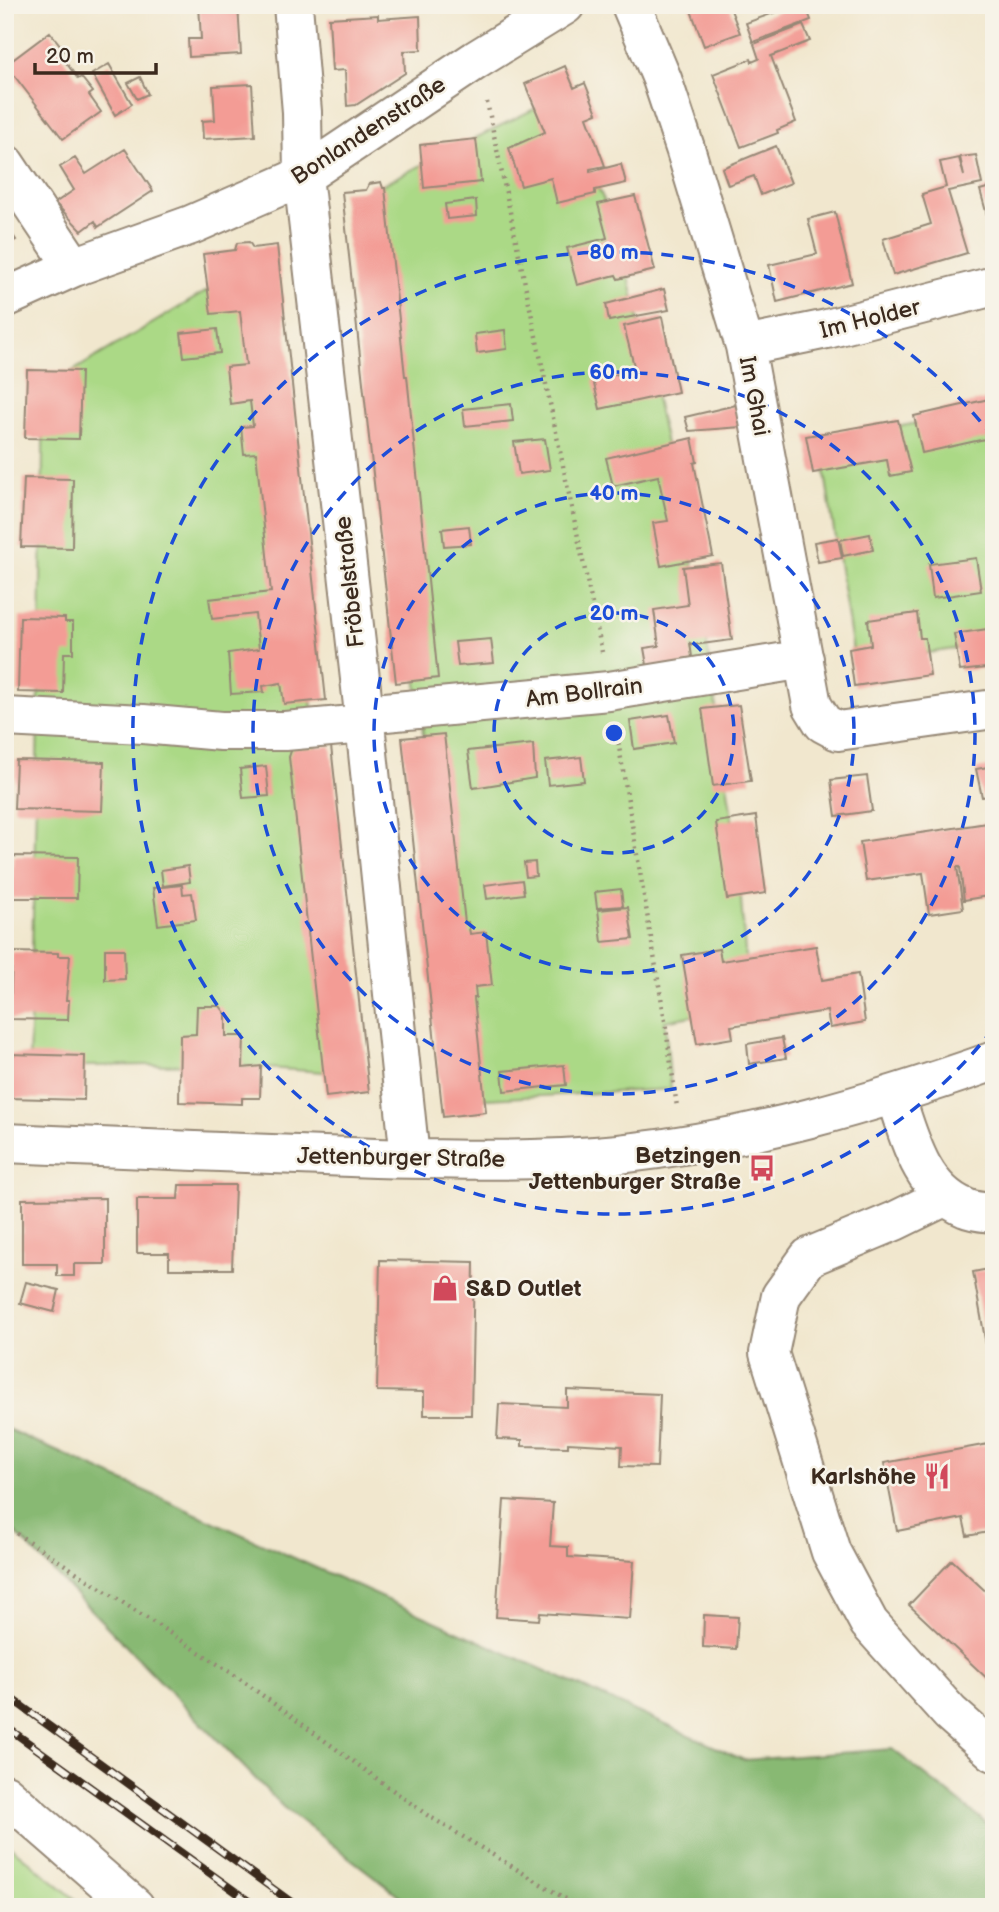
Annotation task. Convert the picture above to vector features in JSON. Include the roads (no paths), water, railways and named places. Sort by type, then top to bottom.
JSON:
[{"type":"street","name":"Fröbelstraße","points":[[293,5],[302,112],[303,176],[410,1158]]},
{"type":"street","name":"Bonlandenstraße","points":[[5,298],[74,267],[191,225],[303,176],[476,60],[565,5]]},
{"type":"street","name":"Im Ghai","points":[[631,5],[662,79],[745,346],[812,705],[823,723],[838,731],[994,709]]},
{"type":"street","points":[[5,164],[74,267]]},
{"type":"street","name":"Im Holder","points":[[745,346],[795,337],[994,286]]},
{"type":"street","name":"Am Bollrain","points":[[5,717],[221,731],[285,731],[364,719],[609,691],[804,659]]},
{"type":"street","name":"Jettenburger Straße","points":[[5,1143],[410,1158],[559,1158],[622,1153],[781,1127],[895,1095],[994,1061]]},
{"type":"street","points":[[895,1095],[925,1174],[944,1197],[968,1209],[994,1213]]},
{"type":"street","points":[[944,1197],[809,1257],[781,1296],[769,1353],[831,1552],[869,1623],[950,1713],[994,1752]]},
{"type":"street","points":[[5,1794],[135,1907]]},
{"type":"railway","points":[[5,1694],[298,1907]]},
{"type":"railway","points":[[5,1726],[257,1907]]},
{"type":"place","name":"Betzingen Jettenburger Straße","points":[[762,1168]]},
{"type":"place","name":"S&D Outlet","points":[[445,1288]]},
{"type":"place","name":"Karlshöhe","points":[[937,1476]]}]
